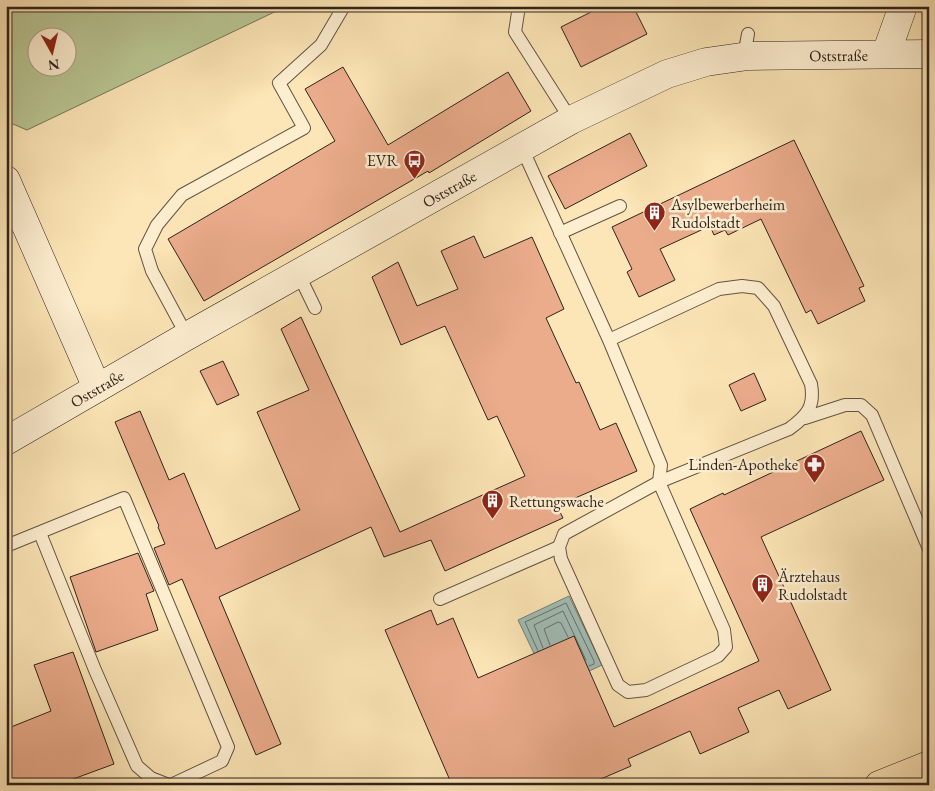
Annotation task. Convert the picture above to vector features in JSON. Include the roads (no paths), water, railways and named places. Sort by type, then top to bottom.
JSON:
[{"type":"main road","points":[[886,54],[903,6]]},
{"type":"main road","name":"Oststraße","points":[[6,441],[187,336],[571,120],[667,74],[706,62],[748,45],[886,54],[929,54]]},
{"type":"main road","points":[[6,180],[98,388]]},
{"type":"main road","points":[[878,785],[929,765]]},
{"type":"lane","points":[[187,336],[152,271],[145,249],[157,225],[182,195],[304,128],[279,83],[320,45],[344,6]]},
{"type":"lane","points":[[519,6],[515,32],[571,120]]},
{"type":"lane","points":[[522,148],[609,340],[661,465],[659,482],[724,630],[726,647],[718,656],[646,690],[628,692],[618,685],[561,559],[558,547],[564,534],[659,482],[789,430],[805,418],[845,405],[861,405],[872,415],[929,549]]},
{"type":"lane","points":[[560,233],[620,206]]},
{"type":"lane","points":[[298,273],[316,308]]},
{"type":"lane","points":[[609,340],[719,289],[742,286],[758,288],[774,306],[811,384],[813,397],[805,418]]},
{"type":"lane","points":[[6,546],[124,498],[228,747],[222,761],[170,785],[151,778],[137,766],[95,670],[40,533]]},
{"type":"lane","points":[[440,599],[558,547]]},
{"type":"water","points":[[569,596],[602,665],[551,689],[518,620]]},
{"type":"place","name":"EVR","points":[[414,179]]},
{"type":"place","name":"Asylbewerberheim Rudolstadt","points":[[655,232]]},
{"type":"place","name":"Linden-Apotheke","points":[[814,483]]},
{"type":"place","name":"Rettungswache","points":[[493,520]]},
{"type":"place","name":"Ärztehaus Rudolstadt","points":[[762,604]]}]
